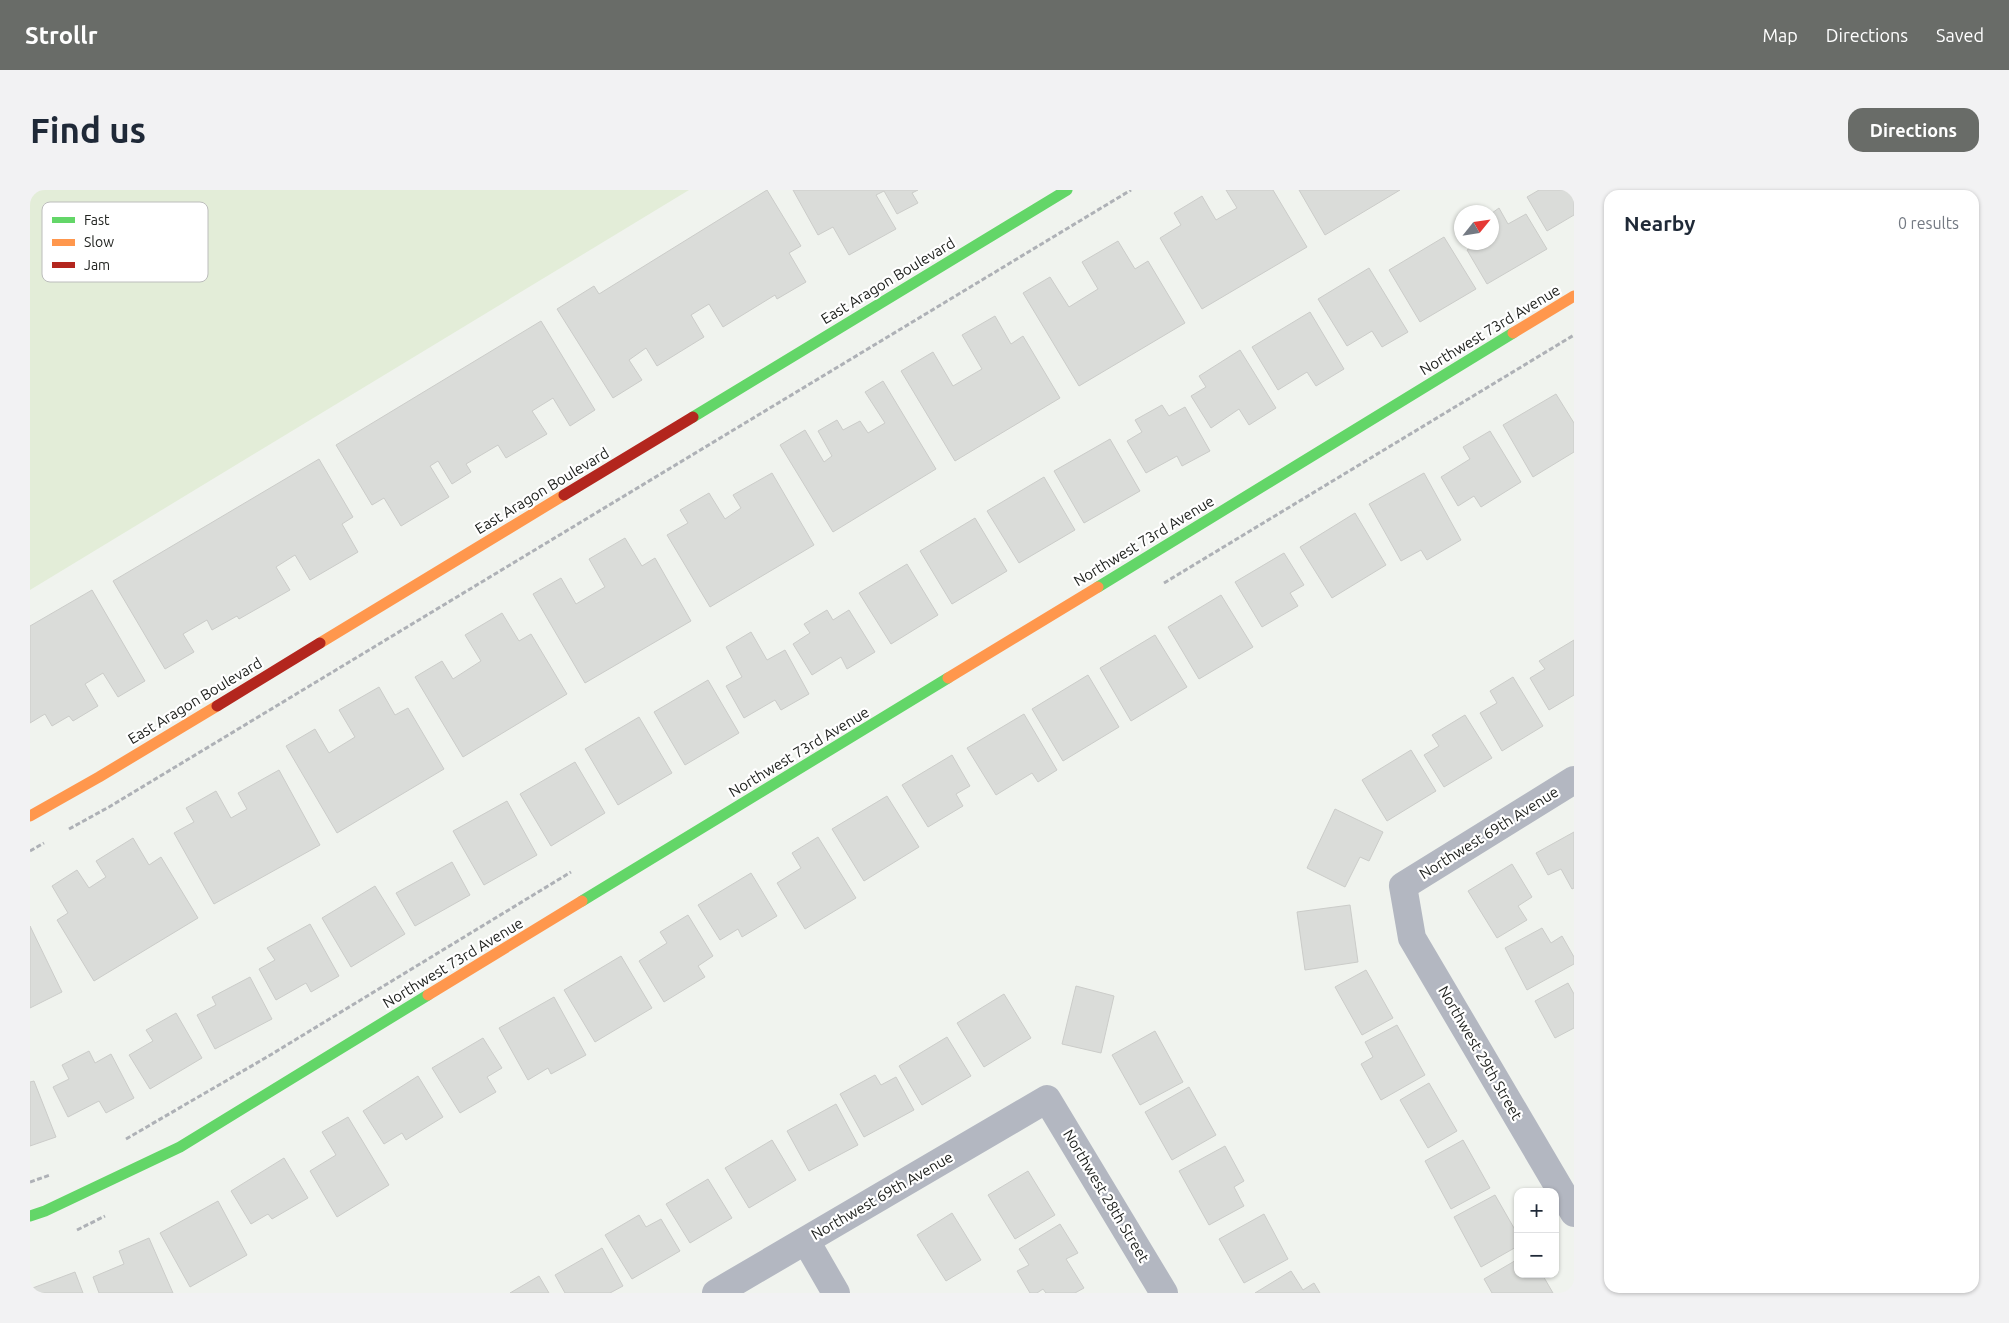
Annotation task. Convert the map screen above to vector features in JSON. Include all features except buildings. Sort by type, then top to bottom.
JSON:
[{"type":"street","name":"East Aragon Boulevard","points":[[30,816],[107,772],[1067,190]]},
{"type":"street","name":"Northwest 73rd Avenue","points":[[30,1216],[46,1211],[180,1147],[1574,296]]},
{"type":"street","name":"Northwest 69th Avenue","points":[[1403,886],[1574,780]]},
{"type":"street","name":"Northwest 29th Street","points":[[1403,886],[1412,938],[1574,1213]]},
{"type":"street","name":"Northwest 69th Avenue","points":[[716,1293],[1047,1099]]},
{"type":"street","name":"Northwest 28th Street","points":[[1047,1099],[1164,1293]]},
{"type":"street","points":[[806,1241],[836,1293]]},
{"type":"path","points":[[62,833],[126,797],[1131,190]]},
{"type":"path","points":[[30,851],[46,842]]},
{"type":"green space","points":[[30,190],[689,190],[30,590]]},
{"type":"traffic: fast","points":[[693,417],[1067,190]]},
{"type":"traffic: fast","points":[[1098,587],[1513,333]]},
{"type":"traffic: fast","points":[[582,901],[948,678]]},
{"type":"traffic: fast","points":[[30,1216],[45,1211],[180,1147],[428,995]]},
{"type":"traffic: slow","points":[[1513,333],[1574,296]]},
{"type":"traffic: slow","points":[[320,643],[564,495]]},
{"type":"traffic: slow","points":[[948,678],[1098,587]]},
{"type":"traffic: slow","points":[[30,816],[217,706]]},
{"type":"traffic: slow","points":[[428,995],[582,901]]},
{"type":"traffic: jam","points":[[564,495],[693,417]]},
{"type":"traffic: jam","points":[[217,706],[320,643]]}]
